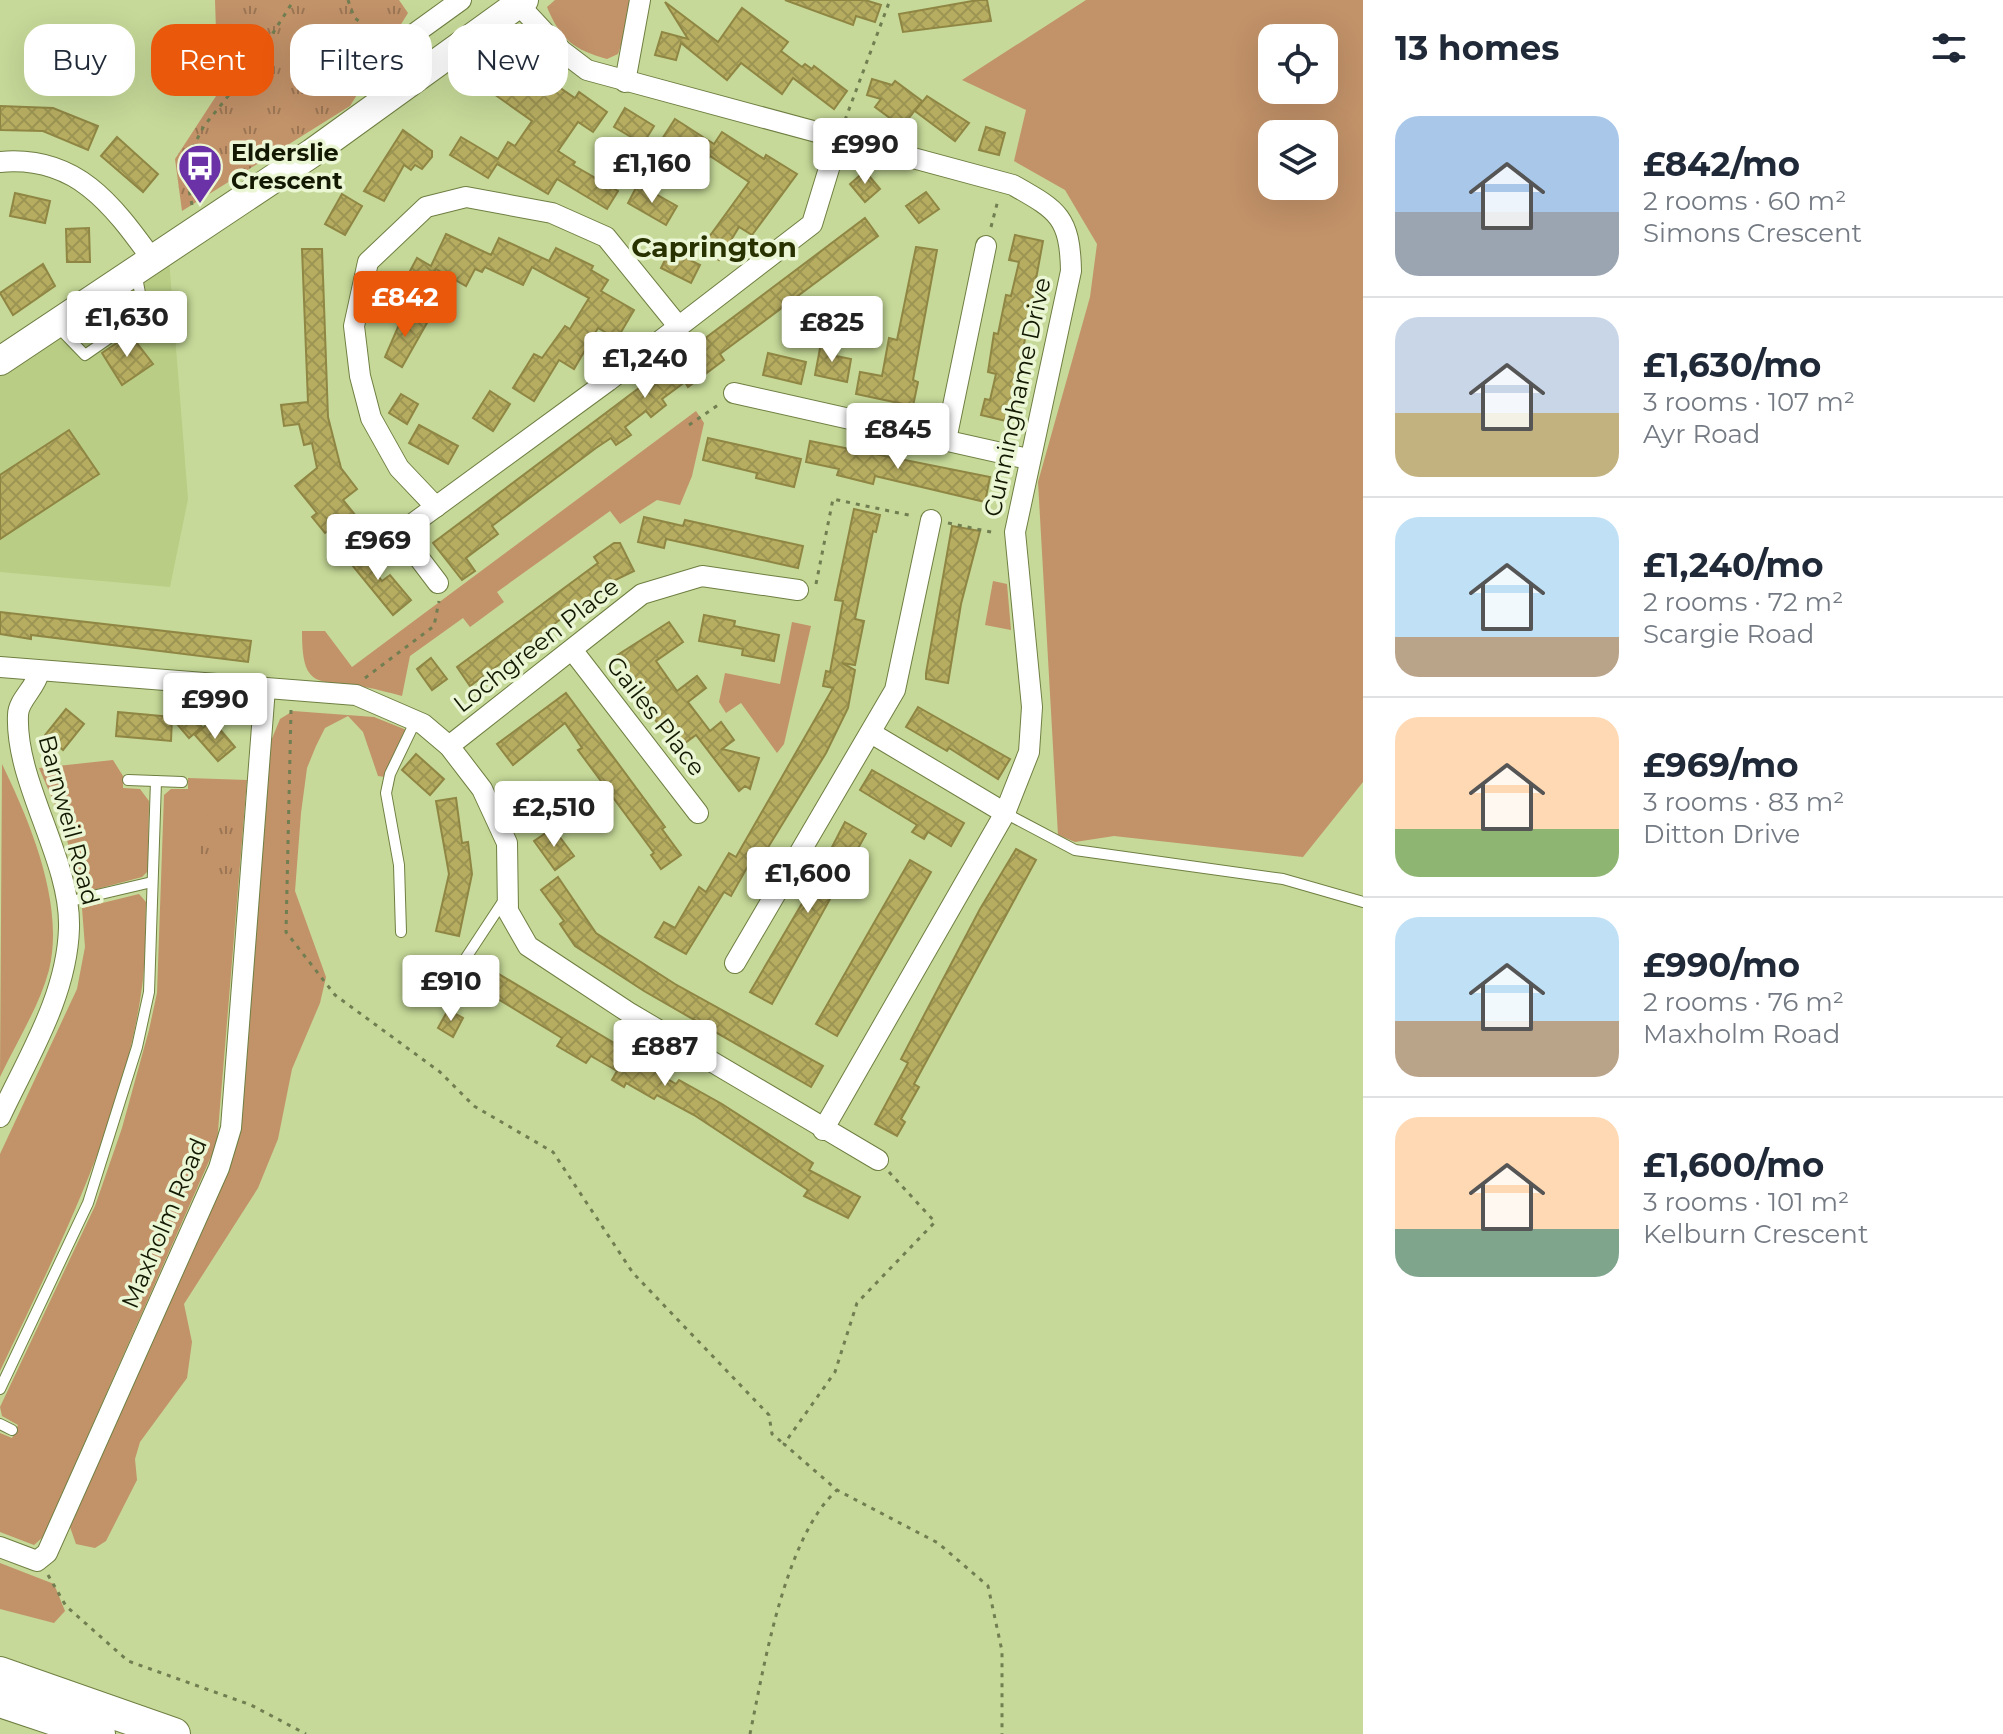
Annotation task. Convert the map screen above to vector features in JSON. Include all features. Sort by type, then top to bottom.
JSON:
[{"type":"main road","points":[[0,361],[312,153],[521,2]]},
{"type":"main road","points":[[0,1673],[174,1734]]},
{"type":"main road","points":[[0,1701],[99,1734]]},
{"type":"street","points":[[428,24],[461,0]]},
{"type":"street","points":[[625,82],[640,0]]},
{"type":"street","name":"Cunninghame Drive","points":[[521,2],[574,61],[587,70],[1002,182],[1053,208],[1070,240],[1071,271],[1028,459],[1016,537],[1032,707],[1029,752],[1005,813],[823,1130]]},
{"type":"street","points":[[438,583],[400,533],[679,327],[812,224],[838,139]]},
{"type":"street","points":[[0,162],[23,160],[64,170],[112,204],[144,265]]},
{"type":"street","points":[[436,507],[399,468],[371,418],[360,376],[354,326],[368,262],[426,207],[466,197],[552,213],[606,237],[679,327]]},
{"type":"street","points":[[946,440],[986,246]]},
{"type":"street","points":[[734,393],[1028,459]]},
{"type":"street","points":[[735,963],[895,690],[931,520]]},
{"type":"street","name":"Lochgreen Place","points":[[449,746],[642,594],[702,576],[798,590]]},
{"type":"street","name":"Gailes Place","points":[[573,651],[698,813]]},
{"type":"street","points":[[0,667],[356,695],[416,720],[449,746],[482,789],[507,843],[508,911],[528,946],[823,1130],[878,1160]]},
{"type":"street","name":"Barnweil Road","points":[[0,1117],[52,1007],[66,968],[67,902],[9,708],[37,682],[39,672]]},
{"type":"street","name":"Maxholm Road","points":[[37,1561],[47,1553],[79,1483],[219,1168],[231,1128],[265,688]]},
{"type":"street","points":[[871,733],[1005,813]]},
{"type":"street","points":[[0,1547],[37,1561]]},
{"type":"lane","points":[[55,324],[85,355],[144,314],[144,265]]},
{"type":"lane","points":[[401,932],[399,865],[386,793],[390,774],[416,720]]},
{"type":"lane","points":[[128,780],[182,782]]},
{"type":"lane","points":[[0,1389],[88,1203],[116,1121],[149,992],[156,781]]},
{"type":"lane","points":[[1005,813],[1075,850],[1283,879],[1363,902]]},
{"type":"lane","points":[[67,902],[152,882]]},
{"type":"lane","points":[[446,988],[508,895]]},
{"type":"lane","points":[[0,1424],[12,1430]]},
{"type":"path","points":[[197,228],[184,164],[204,126],[250,69],[294,0]]},
{"type":"path","points":[[348,0],[354,17],[362,24]]},
{"type":"path","points":[[838,139],[890,0]]},
{"type":"path","points":[[986,246],[1002,182]]},
{"type":"path","points":[[689,425],[734,393]]},
{"type":"path","points":[[798,590],[815,591],[833,499],[1016,537]]},
{"type":"path","points":[[356,695],[359,683],[434,626],[439,612],[438,583]]},
{"type":"path","points":[[291,690],[286,932],[335,995],[440,1072],[474,1106],[553,1152],[633,1273],[769,1415],[772,1434],[837,1490],[938,1543],[988,1586],[1002,1651],[1002,1734]]},
{"type":"path","points":[[784,1444],[835,1372],[857,1303],[935,1222],[878,1160]]},
{"type":"path","points":[[750,1734],[764,1662],[793,1562],[822,1504],[837,1490]]},
{"type":"path","points":[[37,1561],[66,1606],[128,1661],[251,1705],[306,1734]]},
{"type":"shaded area","points":[[169,259],[188,499],[170,587],[0,572],[0,376]]},
{"type":"green space","points":[[215,0],[399,0],[408,13],[401,24],[290,24],[290,96],[356,96],[350,106],[182,211],[175,159],[216,96],[274,96],[274,24],[216,24]]},
{"type":"green space","points":[[555,0],[636,0],[618,54],[607,59],[586,52],[570,42],[568,24],[556,24],[547,7]]},
{"type":"green space","points":[[1086,0],[1363,0],[1363,782],[1303,857],[1114,836],[1075,842],[1058,835],[1038,482],[1090,297],[1097,244],[1065,190],[1014,161],[1026,110],[962,80]]},
{"type":"green space","points":[[696,411],[704,423],[692,476],[680,505],[657,500],[620,524],[610,511],[497,592],[504,602],[470,627],[463,618],[410,656],[402,696],[323,681],[309,672],[305,663],[302,631],[325,631],[352,667]]},
{"type":"green space","points":[[993,581],[1007,584],[1011,630],[985,625]]},
{"type":"green space","points":[[792,622],[811,626],[784,744],[777,753],[741,703],[726,713],[719,702],[725,673],[780,684]]},
{"type":"green space","points":[[293,711],[374,717],[409,731],[385,777],[378,776],[363,732],[348,716],[325,728],[316,746],[307,768],[295,891],[326,977],[320,1003],[292,1069],[278,1139],[258,1188],[184,1304],[192,1342],[187,1378],[140,1442],[135,1459],[137,1480],[106,1541],[95,1548],[76,1544],[70,1527],[237,1145],[271,741],[280,719]]},
{"type":"green space","points":[[113,760],[123,776],[123,788],[140,789],[149,801],[148,871],[142,877],[82,893],[61,819],[39,768]]},
{"type":"green space","points":[[2,764],[42,864],[49,891],[53,945],[49,970],[39,998],[0,1077]]},
{"type":"green space","points":[[188,778],[247,780],[217,1143],[43,1537],[34,1545],[0,1532],[0,1433],[12,1438],[18,1425],[2,1416],[0,1407],[95,1206],[122,1128],[157,993],[164,795],[171,789],[188,789]]},
{"type":"green space","points":[[202,814],[236,817],[231,884],[198,882]]},
{"type":"green space","points":[[139,894],[146,902],[143,982],[132,1044],[119,1092],[103,1140],[64,1234],[0,1371],[0,1154],[77,989],[85,947],[82,908]]},
{"type":"green space","points":[[0,1563],[54,1584],[65,1611],[54,1623],[0,1609]]},
{"type":"building","points":[[785,0],[865,0],[881,5],[875,22],[856,16],[853,25]]},
{"type":"building","points":[[987,0],[991,21],[903,32],[899,14]]},
{"type":"building","points":[[665,2],[718,42],[742,8],[788,42],[781,51],[802,67],[805,64],[812,69],[814,66],[847,91],[834,109],[793,78],[782,94],[741,63],[727,80],[681,43],[676,60],[655,55],[662,32],[688,39]]},
{"type":"building","points":[[872,79],[892,85],[895,81],[922,101],[902,127],[875,107],[881,99],[867,95]]},
{"type":"building","points":[[579,92],[607,112],[593,132],[578,122],[558,151],[575,162],[573,165],[618,191],[607,209],[557,179],[548,194],[497,164],[488,178],[450,155],[461,137],[498,159],[508,142],[515,146],[532,121],[497,96],[568,96],[568,93],[575,98]]},
{"type":"building","points":[[927,96],[969,123],[955,141],[915,111]]},
{"type":"building","points":[[0,106],[53,108],[98,126],[88,150],[43,131],[0,130]]},
{"type":"building","points":[[625,108],[654,126],[643,144],[614,127]]},
{"type":"building","points":[[675,119],[714,144],[722,132],[764,159],[766,155],[797,174],[752,235],[739,227],[719,260],[701,248],[749,182],[710,156],[704,166],[662,139]]},
{"type":"building","points":[[986,127],[1005,133],[999,155],[979,150]]},
{"type":"building","points":[[403,130],[432,151],[432,157],[422,169],[415,165],[411,170],[404,165],[384,201],[364,191]]},
{"type":"building","points":[[117,137],[158,174],[143,192],[101,156]]},
{"type":"building","points":[[865,171],[880,189],[865,202],[850,184]]},
{"type":"building","points":[[638,184],[677,206],[666,225],[628,203]]},
{"type":"building","points":[[926,192],[939,209],[919,223],[906,206]]},
{"type":"building","points":[[15,193],[50,201],[45,223],[10,216]]},
{"type":"building","points":[[342,194],[362,206],[345,235],[325,224]]},
{"type":"building","points":[[865,218],[878,236],[720,354],[724,360],[688,387],[685,382],[662,399],[666,405],[651,417],[646,411],[625,427],[631,435],[616,445],[611,438],[492,526],[498,534],[466,558],[475,571],[462,580],[433,543]]},
{"type":"building","points":[[89,228],[90,262],[67,262],[66,229]]},
{"type":"building","points":[[446,234],[491,255],[499,238],[549,261],[556,248],[593,266],[591,270],[608,280],[601,291],[634,310],[617,339],[598,328],[574,369],[559,360],[534,401],[513,388],[534,354],[542,358],[565,326],[570,329],[589,298],[532,267],[523,285],[485,267],[482,272],[475,269],[466,286],[436,269],[415,307],[396,297],[417,258],[431,266]]},
{"type":"building","points":[[1015,235],[1043,241],[1020,366],[1006,421],[981,415],[985,399],[990,400],[996,374],[988,372],[994,333],[998,334],[1006,295],[1011,296],[1019,262],[1009,260]]},
{"type":"building","points":[[916,247],[937,250],[913,380],[918,382],[913,406],[856,394],[860,372],[882,376],[889,338],[897,340]]},
{"type":"building","points":[[302,249],[322,249],[328,417],[341,468],[357,489],[343,500],[365,527],[348,541],[335,526],[325,533],[312,517],[317,513],[295,486],[317,468],[312,443],[304,445],[299,424],[284,426],[281,405],[308,402]]},
{"type":"building","points":[[670,250],[700,265],[691,283],[661,268]]},
{"type":"building","points":[[43,264],[55,286],[13,315],[0,293]]},
{"type":"building","points":[[405,311],[427,323],[402,367],[385,357]]},
{"type":"building","points":[[130,334],[153,364],[122,385],[102,353]]},
{"type":"building","points":[[821,343],[838,346],[836,356],[851,359],[847,382],[815,375]]},
{"type":"building","points":[[768,353],[806,362],[801,384],[763,375]]},
{"type":"building","points":[[490,391],[510,404],[493,431],[473,418]]},
{"type":"building","points":[[401,394],[418,404],[407,424],[389,413]]},
{"type":"building","points":[[419,425],[458,446],[448,464],[409,443]]},
{"type":"building","points":[[69,430],[99,474],[0,539],[0,475]]},
{"type":"building","points":[[708,438],[801,459],[794,487],[756,478],[757,473],[703,460]]},
{"type":"building","points":[[810,441],[990,477],[985,502],[875,476],[873,484],[837,475],[839,469],[806,462]]},
{"type":"building","points":[[854,509],[880,515],[876,532],[873,531],[855,619],[864,621],[855,665],[842,663],[855,670],[848,708],[826,753],[764,854],[757,850],[731,896],[724,892],[686,954],[655,937],[664,922],[675,928],[699,887],[706,892],[729,853],[736,857],[833,688],[823,686],[826,671],[830,672],[843,601],[835,600]]},
{"type":"building","points":[[644,517],[683,526],[685,520],[803,546],[798,568],[666,539],[664,548],[638,542]]},
{"type":"building","points":[[952,526],[980,531],[961,604],[948,683],[926,679],[926,673]]},
{"type":"building","points":[[614,543],[620,543],[634,571],[611,582],[470,686],[457,667],[598,563],[594,557]]},
{"type":"building","points":[[355,545],[382,581],[390,575],[411,600],[393,615],[343,554]]},
{"type":"building","points":[[0,612],[251,641],[248,662],[31,635],[31,639],[0,634]]},
{"type":"building","points":[[704,615],[735,621],[734,626],[779,635],[774,661],[742,655],[743,649],[699,641]]},
{"type":"building","points":[[669,622],[683,642],[656,661],[677,691],[697,676],[706,688],[688,702],[710,731],[721,722],[734,740],[722,749],[759,758],[750,789],[745,786],[739,791],[696,735],[677,749],[639,698],[644,694],[616,656]]},
{"type":"building","points":[[431,658],[447,679],[432,690],[417,669]]},
{"type":"building","points":[[566,693],[665,827],[662,829],[681,855],[661,869],[651,855],[654,853],[578,750],[582,748],[565,723],[513,765],[497,744]]},
{"type":"building","points":[[918,707],[1010,759],[998,779],[949,748],[947,751],[906,727]]},
{"type":"building","points":[[66,709],[84,724],[63,750],[45,735]]},
{"type":"building","points":[[118,712],[194,719],[202,727],[189,738],[172,718],[171,741],[116,736]]},
{"type":"building","points":[[212,720],[235,747],[218,761],[195,735]]},
{"type":"building","points":[[416,754],[444,779],[430,795],[402,770]]},
{"type":"building","points":[[872,770],[964,823],[951,846],[928,832],[924,839],[912,832],[917,825],[860,790]]},
{"type":"building","points":[[540,782],[563,813],[544,826],[521,795]]},
{"type":"building","points":[[456,798],[462,843],[468,842],[472,874],[459,936],[436,931],[449,874],[436,801]]},
{"type":"building","points":[[845,822],[866,834],[772,1004],[750,992],[834,849],[832,847]]},
{"type":"building","points":[[553,828],[574,856],[555,870],[534,841]]},
{"type":"building","points":[[1016,849],[1036,860],[914,1084],[919,1087],[901,1119],[905,1122],[897,1136],[875,1124],[908,1063],[901,1059],[980,909]]},
{"type":"building","points":[[910,860],[931,872],[837,1036],[816,1024]]},
{"type":"building","points":[[558,877],[596,933],[675,984],[823,1066],[811,1087],[644,991],[575,946],[560,924],[564,921],[541,890]]},
{"type":"building","points":[[477,961],[646,1062],[644,1065],[676,1084],[679,1080],[722,1104],[813,1163],[809,1170],[860,1197],[848,1218],[804,1196],[808,1190],[694,1115],[657,1095],[654,1099],[626,1083],[624,1087],[612,1080],[617,1071],[591,1056],[586,1063],[557,1046],[562,1038],[465,979]]},
{"type":"building","points":[[448,1010],[463,1018],[453,1037],[438,1028]]},
{"type":"place","name":"Elderslie Crescent","points":[[200,205]]},
{"type":"district","name":"Caprington","points":[[714,247]]}]
